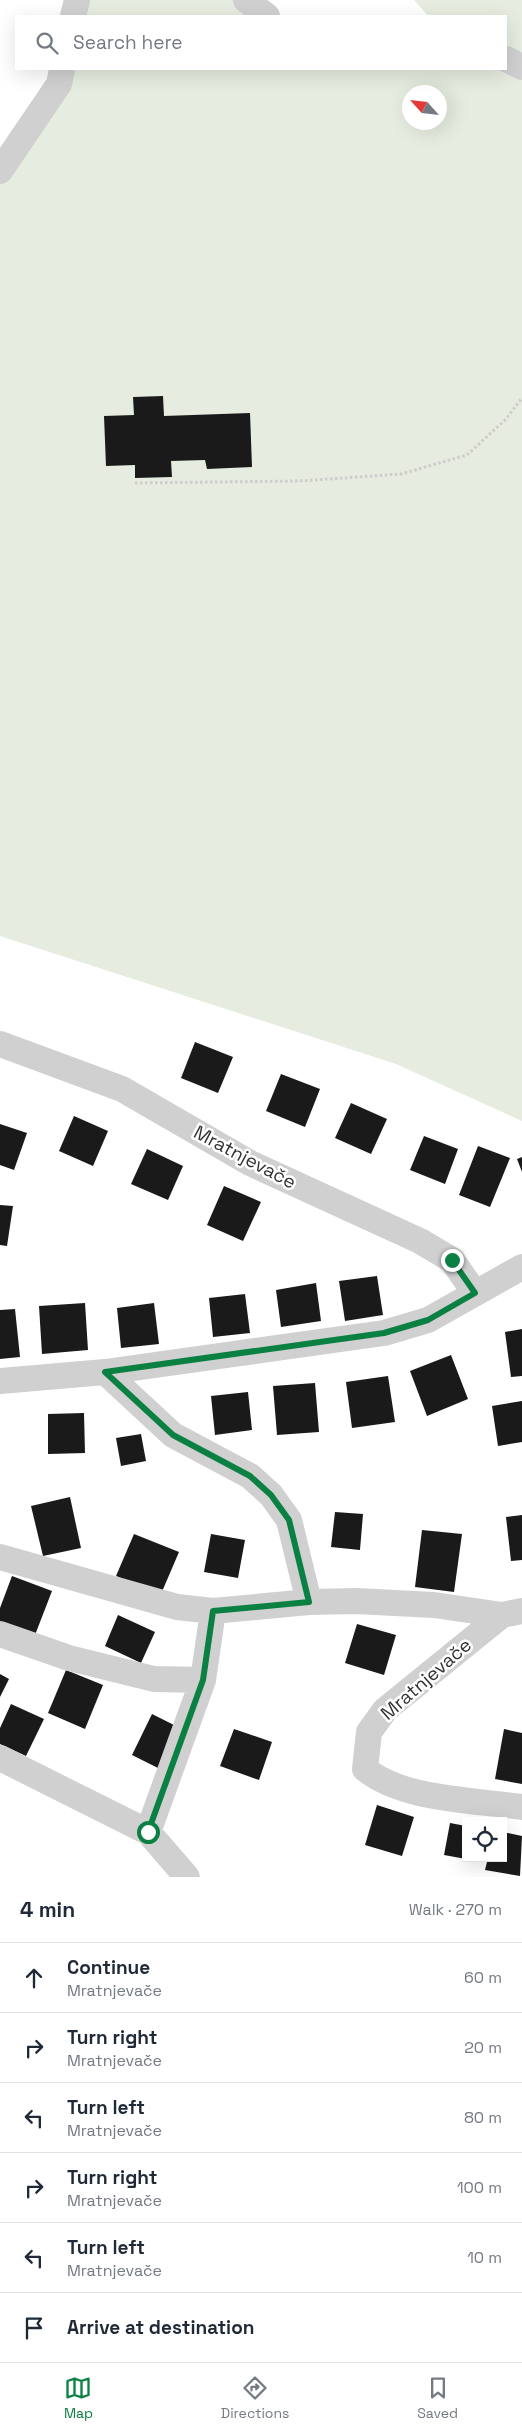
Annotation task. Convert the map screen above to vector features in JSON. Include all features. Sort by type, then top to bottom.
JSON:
[{"type":"street","points":[[73,15],[77,0]]},
{"type":"street","points":[[246,0],[266,15]]},
{"type":"street","points":[[507,60],[522,67]]},
{"type":"street","points":[[0,171],[59,84],[62,70]]},
{"type":"street","name":"Mratnjevače","points":[[0,1044],[122,1089],[250,1163],[420,1240],[452,1260],[475,1293]]},
{"type":"street","points":[[0,1382],[105,1372],[384,1333],[428,1320],[522,1267]]},
{"type":"street","points":[[105,1372],[173,1435],[250,1476],[271,1495],[289,1520],[309,1602]]},
{"type":"street","name":"Mratnjevače","points":[[0,1557],[177,1607],[213,1611],[309,1602],[356,1601],[434,1604],[512,1613]]},
{"type":"street","points":[[148,1832],[203,1680],[213,1611]]},
{"type":"street","name":"Mratnjevače","points":[[512,1613],[385,1710],[369,1732],[365,1769],[379,1780],[406,1791],[522,1807]]},
{"type":"street","points":[[0,1634],[69,1658],[154,1678],[203,1680]]},
{"type":"street","points":[[0,1758],[148,1832],[187,1877]]},
{"type":"path","points":[[135,483],[300,481],[401,474],[467,455],[506,419],[522,398]]},
{"type":"shaded area","points":[[77,0],[246,0],[266,15],[73,15]]},
{"type":"shaded area","points":[[414,0],[522,0],[522,1121],[396,1064],[0,936],[0,171],[61,70],[507,70],[507,15],[427,15]]},
{"type":"building","points":[[163,396],[164,416],[250,413],[252,467],[207,469],[205,460],[171,461],[172,477],[135,478],[135,465],[106,466],[104,416],[134,415],[133,397]]},
{"type":"building","points":[[195,1042],[233,1057],[218,1093],[181,1078]]},
{"type":"building","points":[[281,1074],[320,1089],[305,1127],[266,1111]]},
{"type":"building","points":[[351,1103],[387,1119],[371,1154],[335,1138]]},
{"type":"building","points":[[74,1116],[108,1131],[93,1166],[59,1151]]},
{"type":"building","points":[[0,1124],[27,1133],[14,1170],[0,1165]]},
{"type":"building","points":[[424,1136],[458,1149],[445,1184],[410,1170]]},
{"type":"building","points":[[478,1146],[510,1158],[490,1207],[459,1195]]},
{"type":"building","points":[[147,1149],[183,1166],[168,1200],[131,1184]]},
{"type":"building","points":[[522,1157],[522,1172],[517,1159]]},
{"type":"building","points":[[224,1186],[261,1202],[243,1241],[207,1225]]},
{"type":"building","points":[[0,1205],[13,1206],[7,1246],[0,1245]]},
{"type":"building","points":[[377,1276],[383,1315],[345,1321],[339,1281]]},
{"type":"building","points":[[316,1283],[321,1321],[281,1327],[276,1290]]},
{"type":"building","points":[[245,1294],[250,1333],[213,1337],[209,1298]]},
{"type":"building","points":[[85,1303],[88,1350],[42,1354],[39,1306]]},
{"type":"building","points":[[154,1303],[159,1344],[121,1348],[117,1308]]},
{"type":"building","points":[[15,1309],[20,1357],[0,1359],[0,1310]]},
{"type":"building","points":[[522,1329],[522,1376],[511,1377],[505,1332]]},
{"type":"building","points":[[451,1355],[468,1399],[427,1416],[410,1371]]},
{"type":"building","points":[[388,1376],[395,1422],[352,1428],[346,1382]]},
{"type":"building","points":[[315,1383],[319,1432],[277,1435],[273,1386]]},
{"type":"building","points":[[248,1392],[252,1430],[215,1435],[211,1396]]},
{"type":"building","points":[[522,1401],[522,1442],[498,1446],[492,1406]]},
{"type":"building","points":[[84,1413],[85,1453],[48,1454],[48,1414]]},
{"type":"building","points":[[141,1434],[146,1461],[121,1466],[116,1438]]},
{"type":"building","points":[[70,1497],[81,1548],[43,1556],[31,1506]]},
{"type":"building","points":[[335,1512],[363,1514],[360,1550],[331,1547]]},
{"type":"building","points":[[522,1515],[522,1560],[511,1561],[506,1517]]},
{"type":"building","points":[[422,1530],[462,1534],[454,1592],[415,1587]]},
{"type":"building","points":[[134,1534],[179,1552],[161,1594],[116,1576]]},
{"type":"building","points":[[211,1534],[245,1540],[238,1578],[204,1572]]},
{"type":"building","points":[[12,1576],[52,1591],[35,1635],[0,1622],[0,1608]]},
{"type":"building","points":[[118,1615],[155,1632],[141,1663],[105,1646]]},
{"type":"building","points":[[357,1624],[396,1635],[384,1675],[345,1663]]},
{"type":"building","points":[[66,1670],[103,1685],[85,1729],[48,1713]]},
{"type":"building","points":[[0,1674],[9,1679],[0,1697]]},
{"type":"building","points":[[11,1704],[44,1719],[26,1756],[0,1744],[0,1728]]},
{"type":"building","points":[[152,1714],[178,1727],[158,1768],[132,1755]]},
{"type":"building","points":[[234,1729],[272,1742],[259,1780],[220,1766]]},
{"type":"building","points":[[504,1729],[522,1733],[522,1784],[495,1779]]},
{"type":"building","points":[[377,1805],[414,1817],[402,1856],[365,1845]]},
{"type":"building","points":[[450,1823],[462,1825],[462,1858],[444,1855]]},
{"type":"building","points":[[507,1833],[522,1836],[520,1876],[485,1870],[487,1862],[507,1862]]},
{"type":"route","points":[[148,1832],[203,1680],[213,1611],[309,1602],[289,1520],[271,1495],[250,1476],[173,1435],[105,1372],[384,1333],[428,1320],[475,1293],[452,1260]]}]
